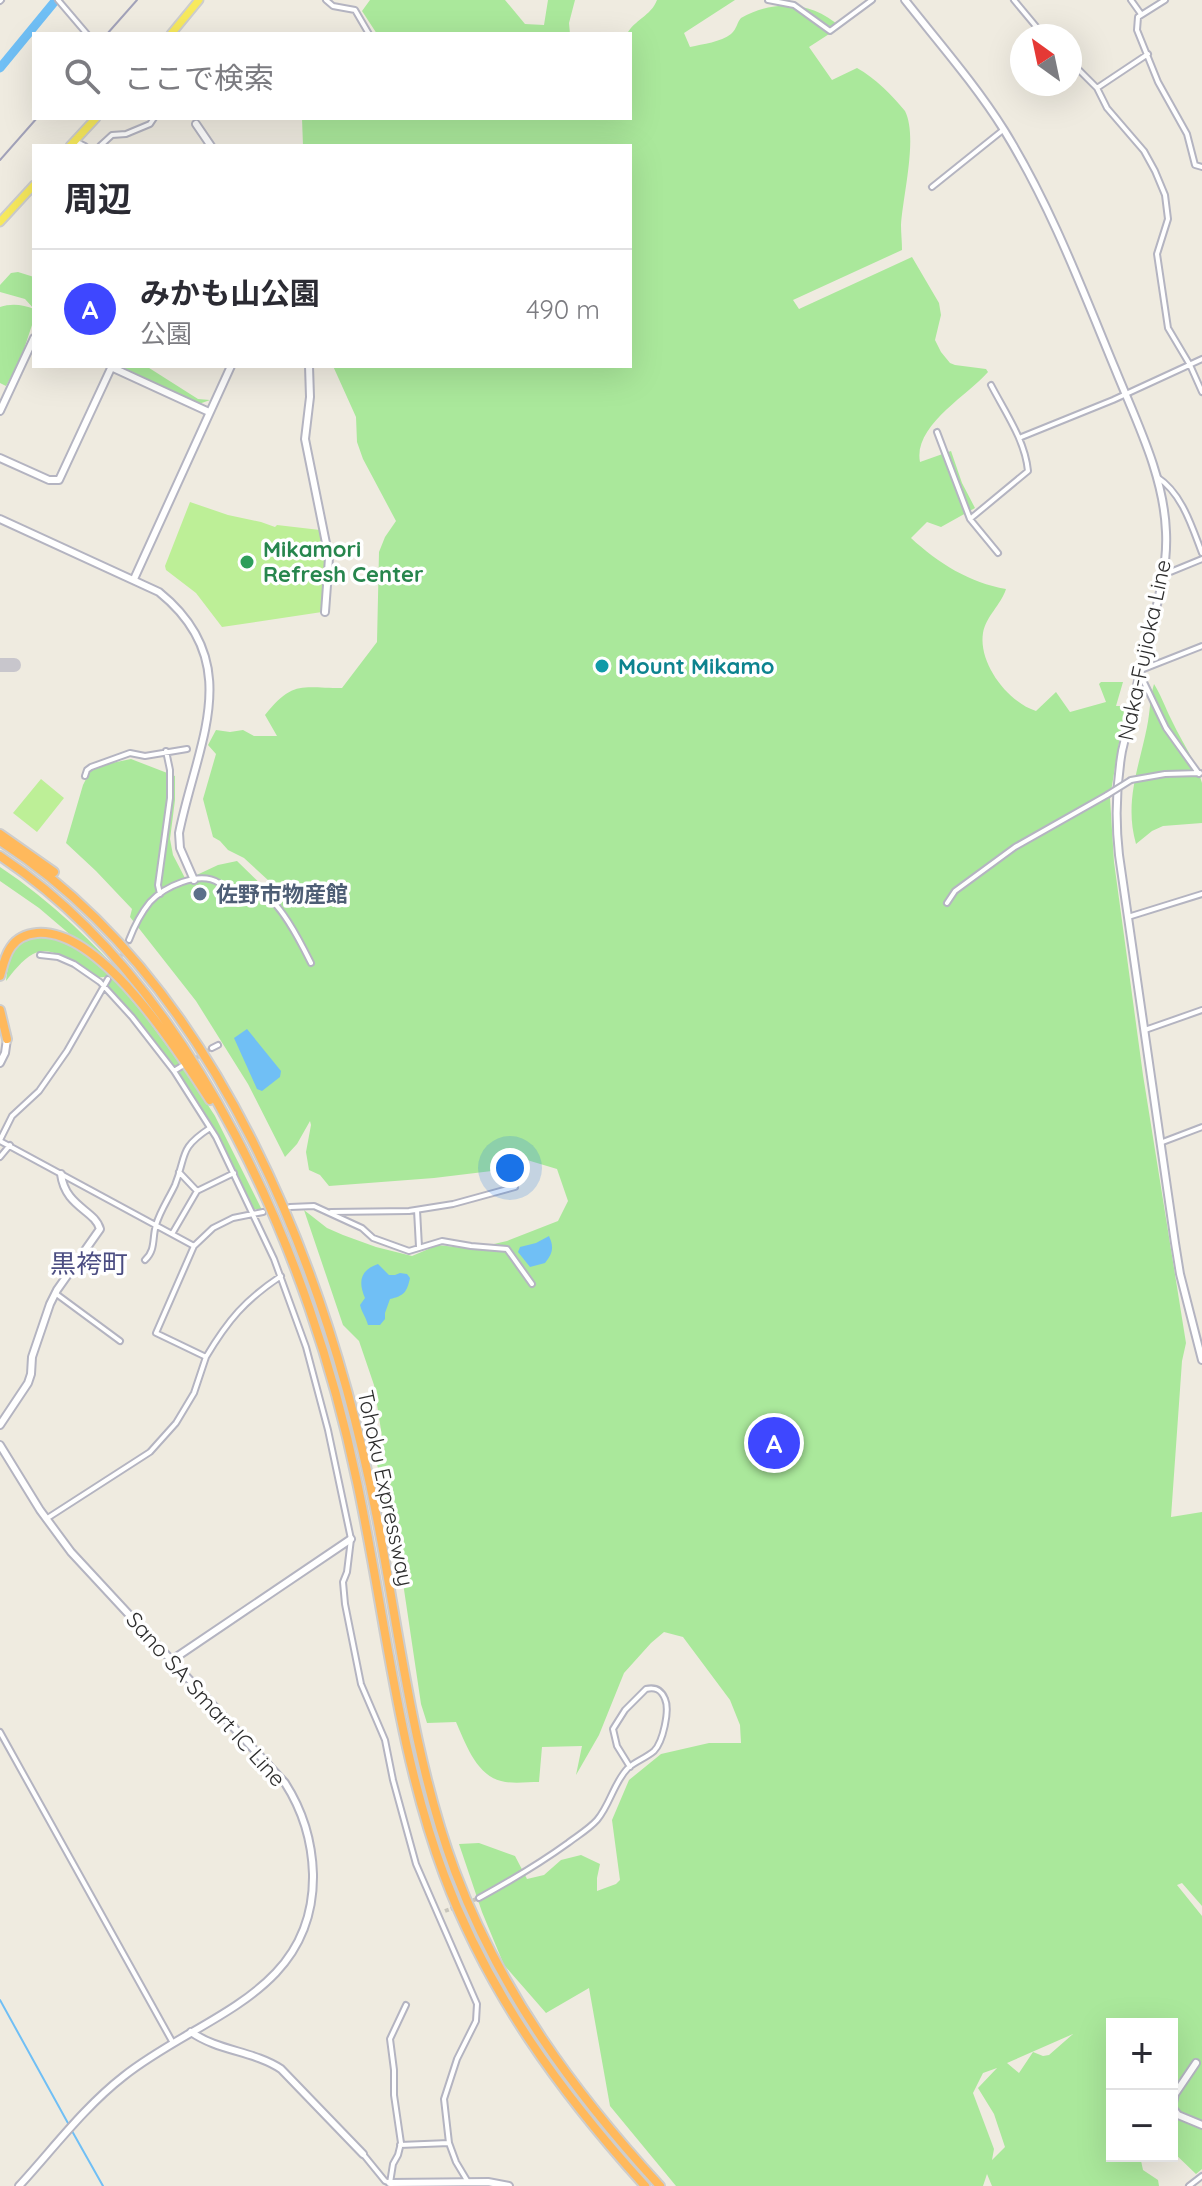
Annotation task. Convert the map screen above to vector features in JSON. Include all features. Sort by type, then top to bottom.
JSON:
[{"type":"highway","points":[[0,834],[59,876],[69,892]]},
{"type":"highway","name":"Tohoku Expressway","points":[[0,841],[69,892],[126,949],[178,1016],[225,1092],[278,1198],[319,1303],[353,1414],[377,1520],[419,1748],[455,1871],[482,1936],[529,2021],[592,2107],[660,2186]]},
{"type":"highway","name":"Tohoku Expressway","points":[[0,856],[49,891],[116,957],[174,1032],[230,1126],[258,1183],[291,1260],[332,1379],[356,1477],[412,1772],[444,1875],[471,1941],[519,2027],[583,2114],[645,2186]]},
{"type":"highway","points":[[0,976],[8,951],[23,936],[50,934],[83,947],[124,984],[230,1126]]},
{"type":"highway","points":[[0,1010],[7,1039]]},
{"type":"main road","points":[[173,32],[199,0]]},
{"type":"main road","name":"Naka-Fujioka Line","points":[[905,0],[973,86],[1003,130],[1058,231],[1157,477],[1165,510],[1163,575],[1118,774],[1116,815],[1127,918],[1180,1274],[1202,1360]]},
{"type":"main road","points":[[72,143],[94,120]]},
{"type":"main road","points":[[196,124],[210,144]]},
{"type":"main road","points":[[0,222],[32,187]]},
{"type":"main road","points":[[0,411],[32,342]]},
{"type":"main road","points":[[0,458],[49,480],[59,480],[110,368]]},
{"type":"main road","points":[[115,368],[209,412]]},
{"type":"main road","points":[[134,579],[230,368]]},
{"type":"main road","points":[[309,368],[310,397],[305,439],[329,558],[325,612]]},
{"type":"main road","points":[[0,519],[159,592],[177,607],[201,642],[210,682],[206,721],[179,833],[185,864],[194,880]]},
{"type":"main road","points":[[0,1063],[7,1039]]},
{"type":"main road","points":[[0,1425],[28,1383],[32,1357],[55,1293],[100,1229],[100,1225],[70,1197],[61,1174]]},
{"type":"main road","name":"Sano SA Smart IC Line","points":[[0,1445],[46,1519],[71,1552],[285,1783],[302,1814],[312,1858],[313,1883],[307,1918],[300,1936],[284,1963],[256,1993],[121,2077],[19,2186]]},
{"type":"main road","points":[[172,1660],[351,1539]]},
{"type":"main road","points":[[191,2032],[214,2044],[271,2062],[281,2069],[363,2154]]},
{"type":"main road","points":[[1196,2063],[1175,2094],[1172,2107],[1178,2115],[1202,2125]]},
{"type":"main road","points":[[386,2183],[488,2182],[509,2186]]},
{"type":"street","points":[[326,0],[333,6],[355,10],[368,32]]},
{"type":"street","points":[[768,0],[794,5],[830,31],[872,0]]},
{"type":"street","points":[[1014,0],[1034,24]]},
{"type":"street","points":[[1131,0],[1141,14]]},
{"type":"street","points":[[1165,0],[1141,14],[1137,25],[1163,91],[1187,134],[1195,165],[1202,167]]},
{"type":"street","points":[[60,2],[85,32]]},
{"type":"street","points":[[1097,88],[1148,54]]},
{"type":"street","points":[[1082,73],[1097,88],[1107,108],[1144,151],[1165,195],[1168,219],[1157,254],[1168,328],[1202,392]]},
{"type":"street","points":[[102,144],[112,135],[126,134],[153,120]]},
{"type":"street","points":[[932,187],[1003,130]]},
{"type":"street","points":[[1019,438],[1202,359]]},
{"type":"street","points":[[970,519],[1028,471],[1019,438],[991,385]]},
{"type":"street","points":[[937,432],[970,519],[998,553]]},
{"type":"street","points":[[1157,477],[1168,486],[1184,511],[1202,553]]},
{"type":"street","points":[[1163,575],[1202,559]]},
{"type":"street","points":[[1201,773],[1166,728],[1140,673],[1202,646]]},
{"type":"street","points":[[85,776],[91,767],[128,753],[145,756],[187,749]]},
{"type":"street","points":[[160,894],[158,885],[171,787],[166,751]]},
{"type":"street","points":[[947,903],[955,891],[1015,847],[1131,780],[1165,774],[1201,773]]},
{"type":"street","points":[[129,940],[150,902],[160,894],[194,880],[216,881],[234,895],[257,892],[267,897],[290,923],[311,963]]},
{"type":"street","points":[[1127,918],[1202,894]]},
{"type":"street","points":[[40,955],[58,957],[74,964],[104,986],[174,1071],[210,1128],[254,1214],[281,1276],[306,1347],[328,1430],[351,1539],[343,1582],[361,1684],[385,1740],[416,1864],[477,2004],[476,2021],[462,2047],[444,2099],[449,2143],[468,2182]]},
{"type":"street","points":[[108,979],[67,1051],[39,1091],[18,1108],[0,1140],[194,1246]]},
{"type":"street","points":[[1143,1031],[1202,1010]]},
{"type":"street","points":[[212,1048],[218,1045]]},
{"type":"street","points":[[174,1071],[182,1066]]},
{"type":"street","points":[[1160,1143],[1202,1127]]},
{"type":"street","points":[[145,1260],[152,1252],[156,1225],[174,1187],[183,1154],[210,1128]]},
{"type":"street","points":[[0,1157],[10,1145]]},
{"type":"street","points":[[178,1171],[197,1191]]},
{"type":"street","points":[[172,1234],[197,1191],[234,1173]]},
{"type":"street","points":[[331,1212],[417,1210],[515,1187]]},
{"type":"street","points":[[290,1207],[314,1206],[331,1212],[362,1228],[373,1238],[409,1251],[442,1241],[507,1249],[532,1284]]},
{"type":"street","points":[[417,1210],[419,1248]]},
{"type":"street","points":[[206,1357],[156,1333],[194,1246],[213,1228],[233,1218],[263,1212]]},
{"type":"street","points":[[46,1519],[150,1452],[176,1423],[194,1393],[206,1357],[221,1331],[241,1306],[281,1276]]},
{"type":"street","points":[[55,1293],[120,1341]]},
{"type":"street","points":[[479,1898],[512,1880],[590,1827],[608,1805],[630,1767],[656,1748],[666,1721],[667,1701],[657,1689],[646,1689],[625,1710],[613,1729],[617,1746],[630,1767]]},
{"type":"street","points":[[0,1732],[173,2043]]},
{"type":"street","points":[[438,1913],[445,1911]]},
{"type":"street","points":[[386,2183],[400,2145],[390,2039],[406,2005]]},
{"type":"street","points":[[400,2145],[449,2143]]},
{"type":"street","points":[[363,2154],[386,2183]]},
{"type":"street","points":[[1189,2186],[1202,2176]]},
{"type":"green space","points":[[370,0],[505,0],[525,24],[544,25],[548,0],[575,0],[570,32],[376,32],[362,11]]},
{"type":"green space","points":[[657,0],[735,0],[684,33],[690,47],[727,37],[741,18],[753,12],[779,6],[805,8],[829,18],[840,27],[809,47],[832,80],[857,68],[883,87],[905,111],[909,122],[910,151],[901,225],[902,250],[793,300],[799,309],[912,257],[939,303],[941,315],[935,340],[941,352],[950,363],[986,369],[988,372],[933,424],[920,449],[920,462],[951,451],[975,508],[941,527],[927,522],[911,538],[955,571],[1006,589],[983,633],[985,657],[1006,691],[1026,707],[1036,711],[1056,692],[1070,712],[1106,702],[1099,684],[1101,682],[1123,682],[1116,706],[1125,706],[1110,798],[1114,862],[1143,1075],[1186,1343],[1182,1361],[1171,1517],[1202,1512],[1202,1906],[1182,1883],[1177,1885],[1202,1916],[1202,2169],[1196,2174],[1178,2157],[1178,2018],[1106,2018],[1106,2162],[1141,2162],[1143,2170],[1158,2180],[1159,2186],[992,2186],[987,2174],[983,2186],[676,2186],[610,2106],[589,1988],[546,2013],[504,1965],[459,1844],[479,1843],[515,1856],[527,1879],[544,1875],[561,1860],[581,1855],[600,1864],[597,1891],[616,1884],[620,1880],[612,1820],[629,1780],[661,1754],[709,1743],[741,1743],[740,1725],[730,1700],[683,1637],[664,1632],[624,1673],[599,1735],[576,1775],[582,1746],[542,1747],[539,1782],[515,1783],[492,1778],[478,1765],[456,1722],[427,1723],[421,1704],[402,1576],[377,1464],[385,1456],[374,1385],[359,1341],[343,1325],[304,1210],[327,1228],[343,1235],[412,1256],[438,1245],[472,1249],[507,1241],[558,1221],[568,1201],[557,1169],[527,1160],[513,1162],[500,1170],[329,1186],[320,1175],[309,1170],[306,1152],[310,1121],[297,1144],[285,1157],[248,1084],[196,1001],[130,917],[132,909],[66,843],[90,771],[131,759],[175,776],[170,839],[173,855],[186,880],[218,865],[237,861],[274,897],[281,892],[244,858],[213,837],[203,799],[216,754],[208,745],[216,730],[243,730],[254,736],[277,736],[265,715],[283,696],[299,688],[342,688],[377,642],[379,552],[396,521],[363,459],[357,442],[356,417],[334,368],[632,368],[632,144],[303,144],[302,120],[632,120],[632,32],[629,32]],"holes":[[[1073,2034],[1049,2055],[1033,2052],[1019,2073],[1007,2063]],[[997,2068],[978,2088],[994,2114],[1005,2147],[992,2160],[994,2149],[973,2093],[983,2073]]]},
{"type":"green space","points":[[11,273],[32,276],[32,307],[25,299],[0,292],[0,285]]},
{"type":"green space","points":[[0,307],[32,308],[32,325],[21,358],[6,386],[0,383]]},
{"type":"green space","points":[[124,368],[149,368],[198,399],[210,400],[199,404]]},
{"type":"green space","name":"Mikamori Refresh Center","points":[[190,502],[275,527],[320,530],[327,559],[322,612],[222,627],[196,593],[166,570]]},
{"type":"green space","points":[[1154,684],[1199,774],[1202,783],[1202,823],[1163,826],[1136,844],[1132,799]]},
{"type":"green space","points":[[41,779],[64,798],[37,832],[13,813]]},
{"type":"green space","points":[[0,867],[72,924],[134,989],[39,908],[0,881]]},
{"type":"green space","points":[[40,935],[54,936],[91,957],[145,1016],[215,1116],[262,1210],[253,1209],[218,1138],[183,1082],[106,986],[107,976],[91,974],[63,957],[43,951],[25,959],[6,981],[14,951],[24,941]]},
{"type":"water","points":[[247,1029],[281,1071],[280,1077],[262,1091],[257,1089],[234,1038]]},
{"type":"water","points":[[549,1236],[552,1247],[550,1256],[545,1263],[530,1267],[518,1252],[520,1247]]},
{"type":"water","points":[[378,1264],[389,1275],[407,1274],[410,1278],[404,1293],[390,1299],[385,1319],[380,1325],[368,1325],[360,1305],[365,1298],[361,1282],[364,1273]]},
{"type":"waterway","points":[[0,68],[56,0]]},
{"type":"waterway","points":[[0,2000],[69,2125]]},
{"type":"waterway","points":[[72,2131],[103,2186]]},
{"type":"taxiway","points":[[0,665],[14,665]]},
{"type":"tunnel","points":[[117,963],[129,940]]},
{"type":"tunnel","points":[[191,1061],[212,1048]]},
{"type":"tunnel","points":[[445,1911],[479,1898]]},
{"type":"railway","points":[[109,32],[137,0]]},
{"type":"railway","points":[[0,160],[35,120]]},
{"type":"place","name":"Mikamori Refresh Center","points":[[247,562]]},
{"type":"place","name":"Mount Mikamo","points":[[602,666]]},
{"type":"place","name":"佐野市物産館","points":[[200,894]]},
{"type":"place","name":"みかも山公園","points":[[774,1443]]},
{"type":"district","name":"黒袴町","points":[[89,1264]]}]
